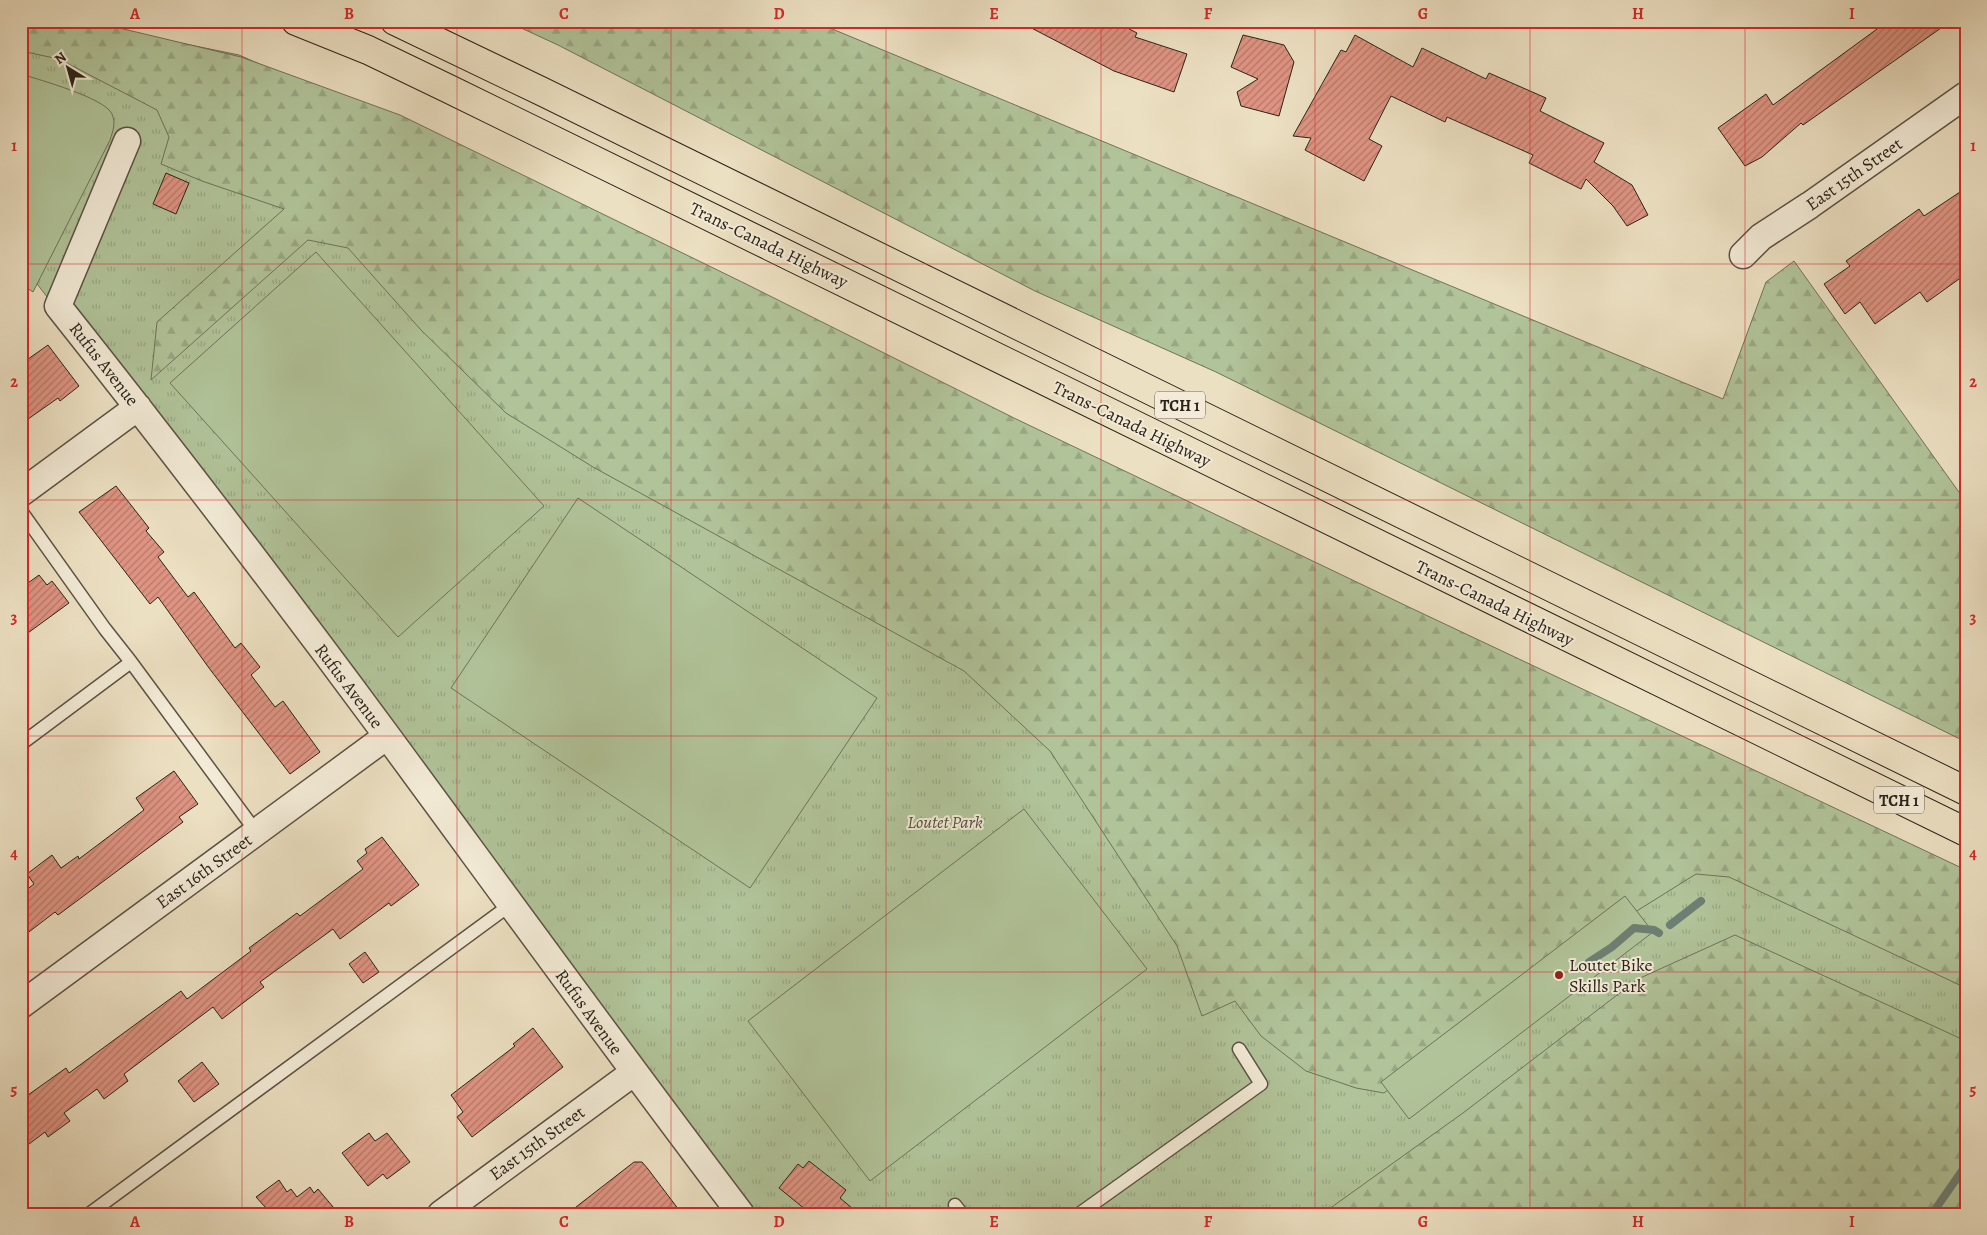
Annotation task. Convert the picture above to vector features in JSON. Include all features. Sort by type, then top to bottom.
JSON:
[{"type":"highway","name":"Trans-Canada Highway","points":[[296,21],[368,50],[484,105],[1966,832]]},
{"type":"highway","name":"TCH 1","points":[[395,21],[1966,791]]},
{"type":"street","name":"East 15th Street","points":[[1743,254],[1762,237],[1966,95]]},
{"type":"street","name":"Rufus Avenue","points":[[127,141],[58,306],[138,407],[387,736],[510,906],[741,1214]]},
{"type":"street","points":[[21,493],[138,407]]},
{"type":"street","name":"East 16th Street","points":[[21,1005],[387,736]]},
{"type":"street","name":"East 15th Street","points":[[441,1214],[633,1072]]},
{"type":"lane","points":[[21,511],[105,629],[257,833]]},
{"type":"lane","points":[[21,744],[131,662]]},
{"type":"lane","points":[[89,1214],[510,906]]},
{"type":"lane","points":[[1079,1214],[1261,1084],[1239,1049]]},
{"type":"green space","name":"Loutet Park","points":[[21,21],[74,21],[239,55],[546,191],[1966,884],[1966,1214],[752,1214],[21,263]]},
{"type":"green space","points":[[21,21],[90,21],[241,57],[400,115],[744,283],[1014,418],[1966,870],[1966,988],[1729,877],[1696,874],[1579,947],[1384,1093],[1356,1088],[1306,1071],[1261,1036],[1235,1001],[1202,1016],[1177,946],[1050,751],[964,671],[593,467],[506,413],[421,330],[348,248],[308,240],[151,380],[157,322],[284,209],[202,181],[161,164],[169,137],[157,110],[59,59],[21,51]]},
{"type":"green space","points":[[506,21],[813,21],[1723,399],[1766,282],[1794,261],[1966,502],[1966,742],[1216,372],[1035,291],[558,45]]},
{"type":"green space","points":[[21,74],[71,90],[98,102],[107,108],[112,114],[114,121],[110,140],[33,292],[21,284]]},
{"type":"green space","points":[[316,252],[544,506],[398,637],[170,383]]},
{"type":"green space","points":[[578,498],[877,698],[750,888],[451,688]]},
{"type":"green space","points":[[1024,809],[1147,969],[870,1181],[748,1021]]},
{"type":"green space","name":"Loutet Bike Skills Park","points":[[1625,896],[1653,932],[1409,1119],[1381,1082]]},
{"type":"green space","points":[[1735,935],[1966,1041],[1966,1214],[1322,1214],[1463,1113],[1638,979]]},
{"type":"building","points":[[1018,21],[1114,21],[1137,33],[1135,37],[1187,54],[1174,92],[1114,71]]},
{"type":"building","points":[[1888,21],[1951,21],[1803,125],[1801,123],[1762,157],[1745,166],[1718,128],[1766,94],[1773,105]]},
{"type":"building","points":[[1243,35],[1284,45],[1294,62],[1279,116],[1241,106],[1237,92],[1258,79],[1231,67]]},
{"type":"building","points":[[1355,35],[1413,67],[1422,48],[1486,79],[1489,73],[1546,98],[1540,111],[1604,143],[1594,162],[1632,185],[1648,215],[1627,226],[1613,206],[1586,179],[1581,189],[1529,163],[1533,155],[1447,117],[1445,122],[1391,96],[1369,139],[1382,146],[1364,181],[1305,150],[1311,138],[1293,136],[1341,50],[1346,52]]},
{"type":"building","points":[[166,173],[189,183],[176,214],[153,204]]},
{"type":"building","points":[[1966,188],[1966,274],[1927,302],[1920,292],[1875,324],[1860,302],[1845,314],[1824,284],[1850,266],[1846,261],[1919,209],[1924,216]]},
{"type":"building","points":[[48,345],[79,386],[60,401],[58,398],[21,424],[21,364]]},
{"type":"building","points":[[116,486],[149,528],[146,531],[164,552],[158,557],[188,597],[194,592],[235,648],[241,643],[260,667],[251,675],[275,707],[283,701],[320,752],[290,774],[209,668],[158,597],[150,604],[79,512]]},
{"type":"building","points":[[39,575],[47,585],[52,581],[69,603],[21,638],[21,588]]},
{"type":"building","points":[[174,771],[198,804],[179,817],[183,822],[58,915],[55,912],[21,938],[21,894],[34,884],[27,874],[52,855],[61,868],[78,856],[79,859],[144,810],[136,798]]},
{"type":"building","points":[[382,837],[419,885],[391,906],[389,903],[340,939],[333,929],[260,982],[264,987],[222,1019],[213,1007],[124,1074],[128,1081],[104,1099],[97,1089],[64,1113],[70,1121],[48,1137],[45,1132],[21,1150],[21,1100],[66,1068],[69,1073],[181,991],[187,999],[251,951],[249,948],[297,913],[300,916],[363,869],[357,861],[367,853],[365,849]]},
{"type":"building","points":[[365,952],[379,972],[363,983],[349,964]]},
{"type":"building","points":[[533,1028],[563,1067],[472,1137],[457,1117],[463,1112],[451,1095],[515,1046],[513,1044]]},
{"type":"building","points":[[202,1062],[219,1084],[194,1102],[178,1081]]},
{"type":"building","points":[[369,1133],[375,1141],[387,1133],[410,1162],[387,1179],[383,1174],[368,1186],[342,1153]]},
{"type":"building","points":[[809,1161],[846,1190],[840,1198],[859,1214],[811,1214],[779,1188],[798,1164],[803,1168]]},
{"type":"building","points":[[634,1162],[642,1162],[682,1214],[567,1214]]},
{"type":"building","points":[[279,1180],[287,1192],[291,1189],[297,1197],[310,1187],[314,1193],[318,1189],[339,1214],[259,1214],[266,1208],[256,1197]]},
{"type":"waterway","points":[[1670,925],[1701,901]]},
{"type":"waterway","points":[[1589,962],[1612,947],[1634,928],[1654,930],[1659,933]]},
{"type":"waterway","points":[[1932,1214],[1966,1165]]},
{"type":"place","name":"Loutet Bike Skills Park","points":[[1559,975]]}]
